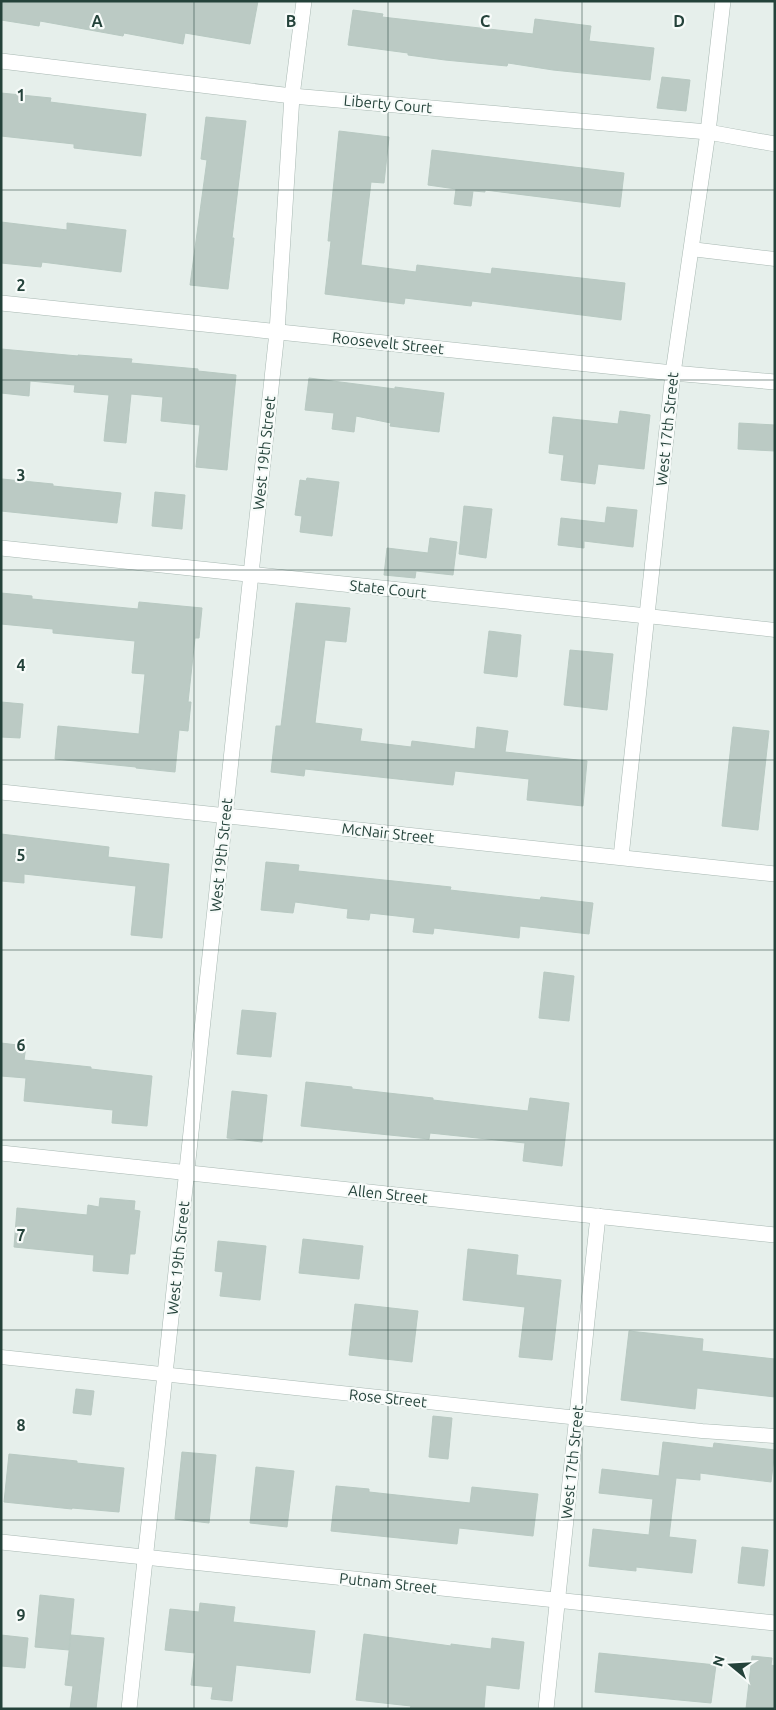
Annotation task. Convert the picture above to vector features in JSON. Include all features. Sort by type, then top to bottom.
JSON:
[{"type":"street","name":"West 19th Street","points":[[129,1709],[277,332],[292,96],[304,1]]},
{"type":"street","name":"West 17th Street","points":[[621,857],[673,373],[708,132],[723,1]]},
{"type":"street","name":"Liberty Court","points":[[1,61],[292,96],[708,132],[775,144]]},
{"type":"street","name":"Roosevelt Street","points":[[1,303],[775,382]]},
{"type":"street","name":"State Court","points":[[1,548],[646,616]]},
{"type":"street","name":"McNair Street","points":[[1,792],[775,874]]},
{"type":"street","name":"Allen Street","points":[[1,1153],[775,1235]]},
{"type":"street","name":"West 17th Street","points":[[546,1709],[598,1216]]},
{"type":"street","name":"Putnam Street","points":[[1,1542],[775,1623]]},
{"type":"lane","points":[[691,249],[775,260]]},
{"type":"lane","name":"State Court","points":[[646,616],[775,630]]},
{"type":"lane","name":"Rose Street","points":[[1,1357],[702,1431],[775,1436]]},
{"type":"building","points":[[1,1],[258,1],[250,44],[185,33],[183,44],[124,33],[123,36],[40,21],[39,26],[1,20]]},
{"type":"building","points":[[353,10],[383,14],[382,17],[533,34],[535,19],[591,26],[589,41],[654,48],[650,80],[553,70],[508,63],[507,66],[445,60],[348,45]]},
{"type":"building","points":[[662,77],[690,80],[686,111],[657,108]]},
{"type":"building","points":[[1,93],[51,98],[50,102],[146,114],[141,156],[74,148],[74,144],[1,136]]},
{"type":"building","points":[[206,117],[246,121],[228,289],[190,285],[207,160],[201,159]]},
{"type":"building","points":[[339,131],[389,137],[384,183],[371,182],[361,265],[416,272],[417,265],[491,274],[492,268],[625,283],[621,320],[472,301],[471,306],[405,298],[404,304],[325,294],[331,241],[328,241]]},
{"type":"building","points":[[432,150],[624,173],[620,207],[485,190],[485,192],[473,191],[471,206],[454,204],[456,189],[428,185]]},
{"type":"building","points":[[1,222],[67,230],[67,223],[126,230],[121,272],[42,262],[41,267],[1,263]]},
{"type":"building","points":[[1,349],[132,359],[131,363],[198,369],[198,371],[236,375],[227,470],[196,467],[200,425],[161,421],[163,397],[131,394],[126,443],[104,441],[109,395],[74,392],[75,385],[30,381],[29,396],[1,393]]},
{"type":"building","points":[[309,378],[444,393],[439,432],[390,426],[391,423],[356,416],[354,432],[332,429],[334,413],[305,410]]},
{"type":"building","points":[[620,411],[650,415],[644,469],[598,464],[595,484],[561,480],[564,455],[549,453],[553,417],[618,424]]},
{"type":"building","points":[[739,423],[775,425],[775,451],[738,449]]},
{"type":"building","points":[[307,478],[339,482],[332,536],[300,532],[302,516],[295,515],[300,480],[306,481]]},
{"type":"building","points":[[2,479],[121,493],[117,523],[1,511]]},
{"type":"building","points":[[155,492],[185,495],[182,529],[152,526]]},
{"type":"building","points":[[464,506],[492,509],[486,558],[459,554]]},
{"type":"building","points":[[607,507],[637,510],[633,547],[584,541],[584,548],[558,545],[561,518],[605,523]]},
{"type":"building","points":[[430,538],[457,542],[453,575],[416,571],[415,578],[384,575],[387,548],[428,553]]},
{"type":"building","points":[[1,593],[32,596],[32,599],[138,609],[139,602],[202,608],[199,638],[195,638],[188,702],[191,702],[188,731],[179,730],[175,772],[55,759],[58,726],[139,734],[145,674],[132,673],[135,641],[53,633],[53,629],[1,624]]},
{"type":"building","points":[[296,603],[350,608],[346,642],[325,640],[315,723],[362,729],[360,741],[411,747],[412,741],[475,749],[477,727],[508,731],[505,752],[587,761],[583,806],[527,800],[529,779],[455,771],[453,785],[305,769],[304,776],[271,772],[276,726],[281,726]]},
{"type":"building","points":[[489,631],[521,635],[517,677],[484,673]]},
{"type":"building","points":[[570,650],[613,654],[607,710],[564,705]]},
{"type":"building","points":[[1,702],[23,704],[20,738],[1,737]]},
{"type":"building","points":[[733,727],[769,731],[758,830],[722,826]]},
{"type":"building","points":[[1,834],[109,847],[108,857],[169,864],[162,938],[131,935],[136,886],[24,874],[24,883],[1,881]]},
{"type":"building","points":[[266,862],[299,865],[298,871],[451,887],[450,890],[540,900],[541,897],[593,903],[589,934],[520,926],[519,938],[434,928],[433,934],[413,932],[415,918],[370,913],[369,920],[347,918],[348,909],[295,902],[293,913],[261,910]]},
{"type":"building","points":[[544,972],[574,976],[569,1021],[539,1018]]},
{"type":"building","points":[[242,1010],[276,1013],[271,1057],[237,1054]]},
{"type":"building","points":[[1,1043],[26,1046],[24,1060],[152,1076],[147,1126],[112,1123],[113,1110],[24,1101],[26,1078],[1,1076]]},
{"type":"building","points":[[306,1082],[528,1111],[530,1098],[569,1103],[562,1166],[523,1161],[525,1143],[430,1133],[429,1139],[301,1126]]},
{"type":"building","points":[[232,1091],[267,1095],[262,1142],[227,1138]]},
{"type":"building","points":[[100,1198],[135,1201],[134,1210],[140,1211],[135,1254],[130,1254],[128,1274],[93,1271],[94,1255],[14,1247],[17,1208],[87,1215],[88,1205],[99,1207]]},
{"type":"building","points":[[303,1239],[363,1246],[359,1279],[299,1273]]},
{"type":"building","points":[[218,1241],[266,1246],[260,1300],[220,1296],[223,1272],[215,1271]]},
{"type":"building","points":[[468,1249],[518,1255],[516,1275],[561,1280],[552,1360],[519,1357],[525,1307],[463,1300]]},
{"type":"building","points":[[355,1304],[418,1311],[412,1362],[349,1355]]},
{"type":"building","points":[[629,1331],[703,1339],[702,1351],[775,1359],[775,1397],[697,1388],[695,1409],[621,1400]]},
{"type":"building","points":[[76,1389],[94,1391],[91,1415],[73,1413]]},
{"type":"building","points":[[433,1416],[452,1418],[448,1459],[429,1457]]},
{"type":"building","points":[[663,1442],[713,1448],[714,1443],[775,1450],[771,1482],[700,1473],[700,1480],[676,1478],[669,1537],[696,1540],[692,1573],[636,1567],[636,1571],[589,1566],[593,1529],[649,1535],[653,1499],[599,1493],[602,1469],[659,1476]]},
{"type":"building","points":[[182,1452],[216,1455],[209,1523],[175,1519]]},
{"type":"building","points":[[9,1454],[124,1468],[119,1512],[4,1502]]},
{"type":"building","points":[[256,1467],[294,1471],[287,1527],[250,1523]]},
{"type":"building","points":[[336,1486],[369,1489],[369,1492],[470,1503],[472,1487],[538,1494],[533,1536],[459,1528],[457,1544],[331,1531]]},
{"type":"building","points":[[742,1547],[768,1550],[764,1586],[738,1583]]},
{"type":"building","points":[[40,1595],[74,1599],[69,1650],[35,1647]]},
{"type":"building","points":[[200,1603],[235,1607],[233,1622],[315,1631],[310,1673],[236,1665],[232,1701],[211,1699],[213,1687],[191,1685],[195,1653],[165,1650],[170,1609],[199,1612]]},
{"type":"building","points":[[364,1634],[451,1646],[451,1644],[491,1649],[492,1638],[524,1642],[519,1689],[486,1685],[484,1709],[410,1709],[411,1706],[356,1700]]},
{"type":"building","points":[[1,1635],[28,1638],[25,1668],[1,1666]]},
{"type":"building","points":[[71,1635],[104,1638],[96,1709],[70,1709],[73,1686],[65,1685]]},
{"type":"building","points":[[599,1653],[716,1665],[711,1703],[595,1692]]},
{"type":"building","points":[[752,1656],[772,1658],[771,1665],[775,1666],[775,1709],[746,1709]]}]
